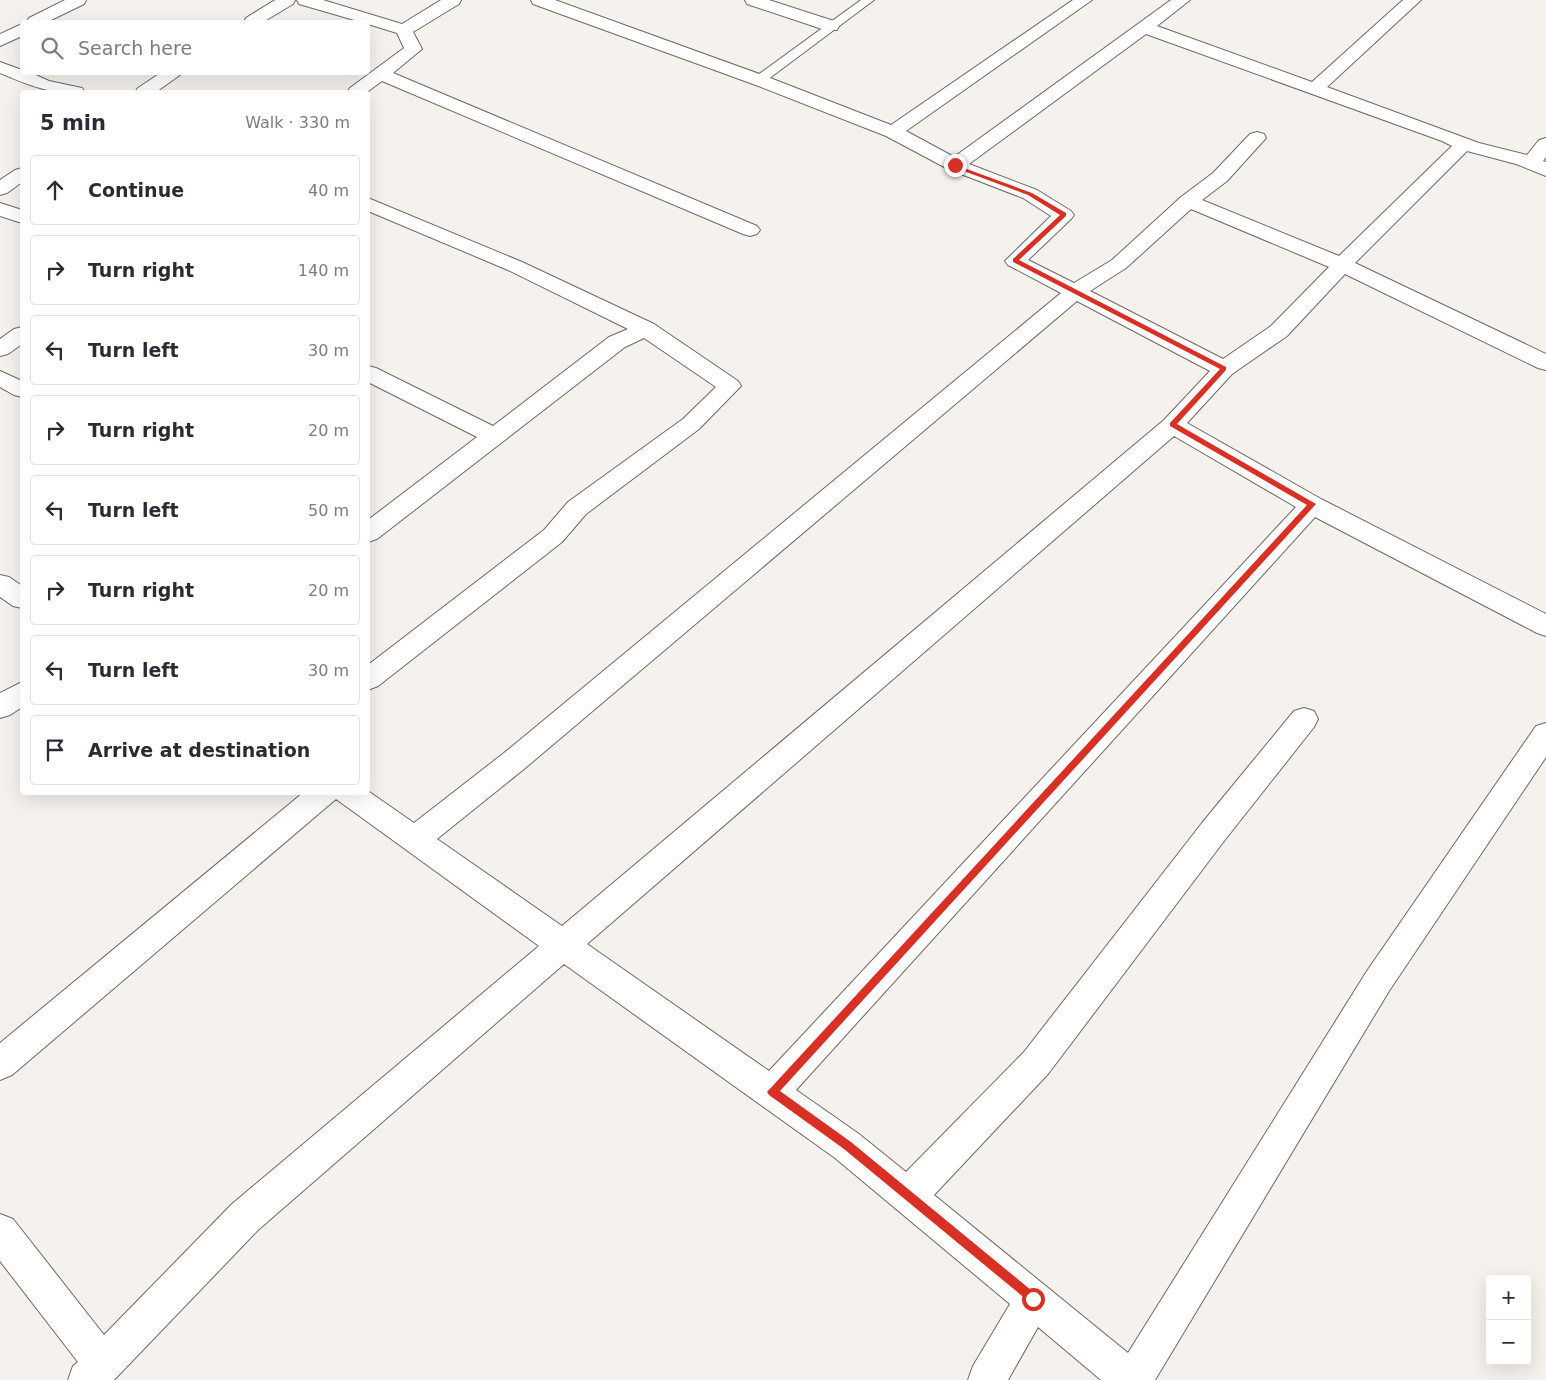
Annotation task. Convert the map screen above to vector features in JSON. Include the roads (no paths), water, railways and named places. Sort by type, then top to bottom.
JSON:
[{"type":"street","points":[[39,20],[78,0]]},
{"type":"street","points":[[255,20],[287,0]]},
{"type":"street","points":[[305,0],[404,30],[413,49],[359,90]]},
{"type":"street","points":[[404,30],[454,0]]},
{"type":"street","points":[[539,0],[759,80],[892,132],[955,165],[1030,194],[1064,215],[1015,261],[1224,369]]},
{"type":"street","points":[[753,0],[831,26]]},
{"type":"street","points":[[892,132],[1084,0]]},
{"type":"street","points":[[955,165],[1182,0]]},
{"type":"street","points":[[1314,89],[1413,0]]},
{"type":"street","points":[[1145,28],[1449,136],[1463,145],[1539,166],[1546,144]]},
{"type":"street","points":[[0,41],[20,30]]},
{"type":"street","points":[[0,67],[44,85],[67,90]]},
{"type":"street","points":[[380,74],[750,230]]},
{"type":"street","points":[[147,90],[170,75]]},
{"type":"street","points":[[414,840],[514,761],[1076,291],[1119,264],[1188,201],[1220,177],[1257,138]]},
{"type":"street","points":[[0,1232],[95,1372],[245,1217],[562,944],[1172,425],[1224,369],[1279,331],[1342,265],[1463,145]]},
{"type":"street","points":[[0,189],[20,175]]},
{"type":"street","points":[[1188,201],[1342,265],[1546,363]]},
{"type":"street","points":[[370,205],[515,266],[646,329],[730,386],[692,424],[577,508],[553,536],[370,677]]},
{"type":"street","points":[[0,209],[20,216]]},
{"type":"street","points":[[370,531],[618,342],[646,329]]},
{"type":"street","points":[[0,349],[20,335]]},
{"type":"street","points":[[370,375],[494,436]]},
{"type":"street","points":[[0,378],[20,389]]},
{"type":"street","points":[[1172,425],[1312,504],[1546,626]]},
{"type":"street","points":[[772,1092],[1312,504]]},
{"type":"street","points":[[0,584],[20,598]]},
{"type":"street","points":[[0,707],[20,694]]},
{"type":"street","points":[[908,1196],[1036,1063],[1213,832],[1304,719]]},
{"type":"street","points":[[351,795],[847,1146],[1132,1380],[1378,981],[1546,734]]},
{"type":"street","points":[[0,1064],[321,795]]},
{"type":"street","points":[[987,1380],[1033,1299]]},
{"type":"lane","points":[[759,80],[868,0]]}]
